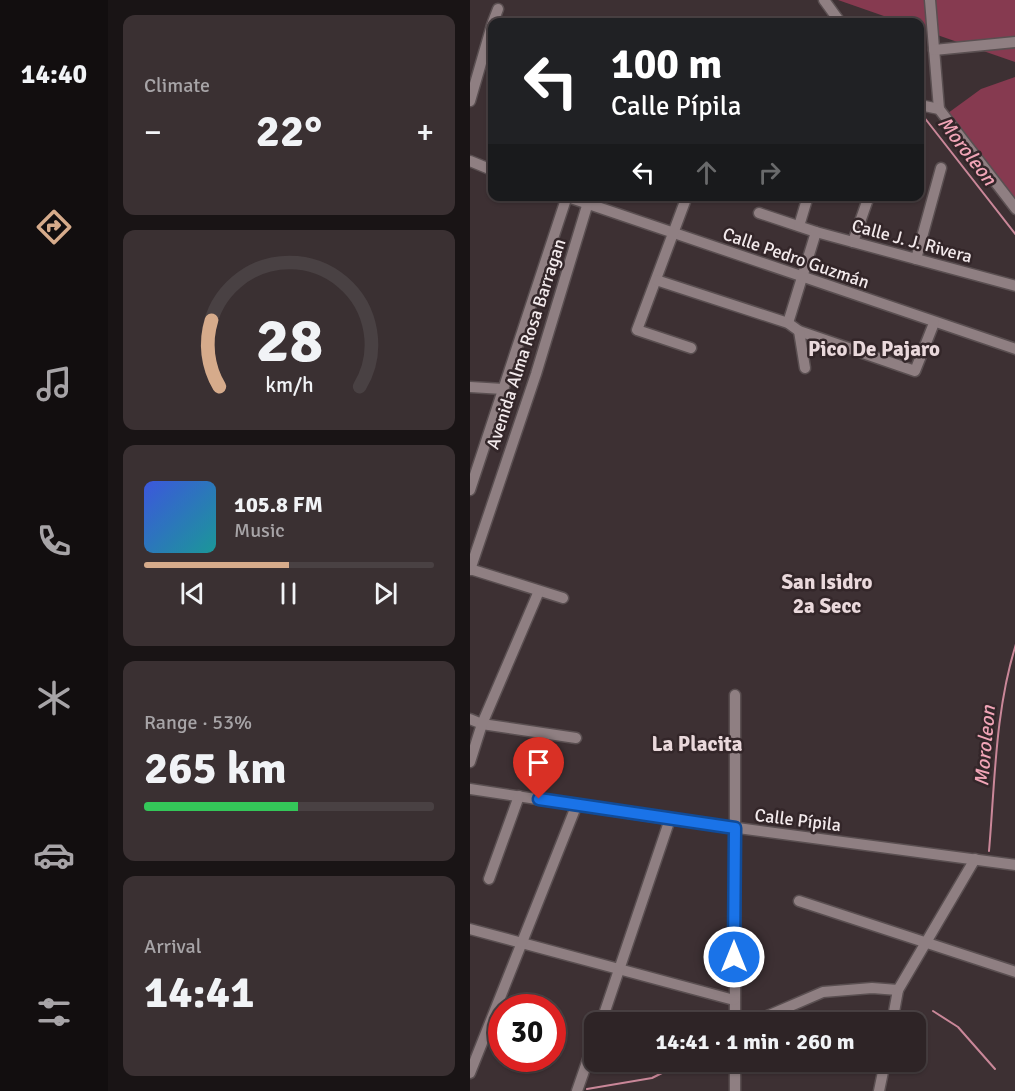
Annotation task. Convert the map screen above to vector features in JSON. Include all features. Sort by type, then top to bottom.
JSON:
[{"type":"street","points":[[824,0],[837,18]]},
{"type":"street","points":[[930,0],[939,109],[1016,209]]},
{"type":"street","points":[[495,18],[498,9]]},
{"type":"street","points":[[934,50],[1016,42]]},
{"type":"street","points":[[470,100],[488,47]]},
{"type":"street","points":[[924,106],[939,109]]},
{"type":"street","points":[[470,161],[488,168]]},
{"type":"street","points":[[916,259],[941,168]]},
{"type":"street","name":"Avenida Alma Rosa Barragan","points":[[470,490],[565,201]]},
{"type":"street","name":"Avenida Alma Rosa Barragan","points":[[470,569],[536,374],[589,201]]},
{"type":"street","name":"Calle Pedro Guzmán","points":[[592,201],[802,278],[1016,350]]},
{"type":"street","points":[[685,201],[637,330],[691,348]]},
{"type":"street","points":[[799,226],[806,201]]},
{"type":"street","points":[[853,242],[867,201]]},
{"type":"street","name":"Calle J. J. Rivera","points":[[760,213],[816,232],[1016,286]]},
{"type":"street","points":[[788,323],[816,232]]},
{"type":"street","points":[[656,280],[788,323],[799,332],[915,371],[934,323]]},
{"type":"street","points":[[799,332],[805,368]]},
{"type":"street","points":[[470,387],[503,389]]},
{"type":"street","points":[[470,569],[563,598]]},
{"type":"street","points":[[470,762],[482,724],[539,591]]},
{"type":"street","points":[[735,695],[735,1012]]},
{"type":"street","points":[[470,719],[482,724],[576,738]]},
{"type":"street","name":"Calle Pípila","points":[[470,789],[670,819],[1016,865]]},
{"type":"street","points":[[489,879],[519,796]]},
{"type":"street","points":[[470,1073],[577,804]]},
{"type":"street","points":[[605,1012],[670,819]]},
{"type":"street","points":[[894,1012],[898,990],[975,859]]},
{"type":"street","points":[[799,901],[1016,972]]},
{"type":"street","points":[[470,929],[734,1000]]},
{"type":"street","points":[[785,1012],[823,992],[872,988],[898,990]]},
{"type":"street","points":[[579,1087],[584,1072]]},
{"type":"street","points":[[735,1072],[736,1091]]},
{"type":"street","points":[[879,1091],[883,1072]]},
{"type":"shaded area","points":[[838,0],[1015,0],[1015,62],[924,30],[924,18],[890,18]]},
{"type":"shaded area","points":[[1015,77],[1015,209],[944,116],[981,89]]},
{"type":"waterway","name":"Moroleon","points":[[924,117],[1016,235]]},
{"type":"waterway","name":"Moroleon","points":[[989,851],[1000,721],[1016,644]]},
{"type":"waterway","points":[[933,1011],[958,1027],[995,1069]]},
{"type":"waterway","points":[[587,1089],[652,1078],[664,1072]]},
{"type":"district","name":"Pico De Pajaro","points":[[874,349]]},
{"type":"district","name":"San Isidro 2a Secc","points":[[827,594]]},
{"type":"district","name":"La Placita","points":[[697,744]]},
{"type":"route","points":[[539,799],[735,828],[734,957]]}]
